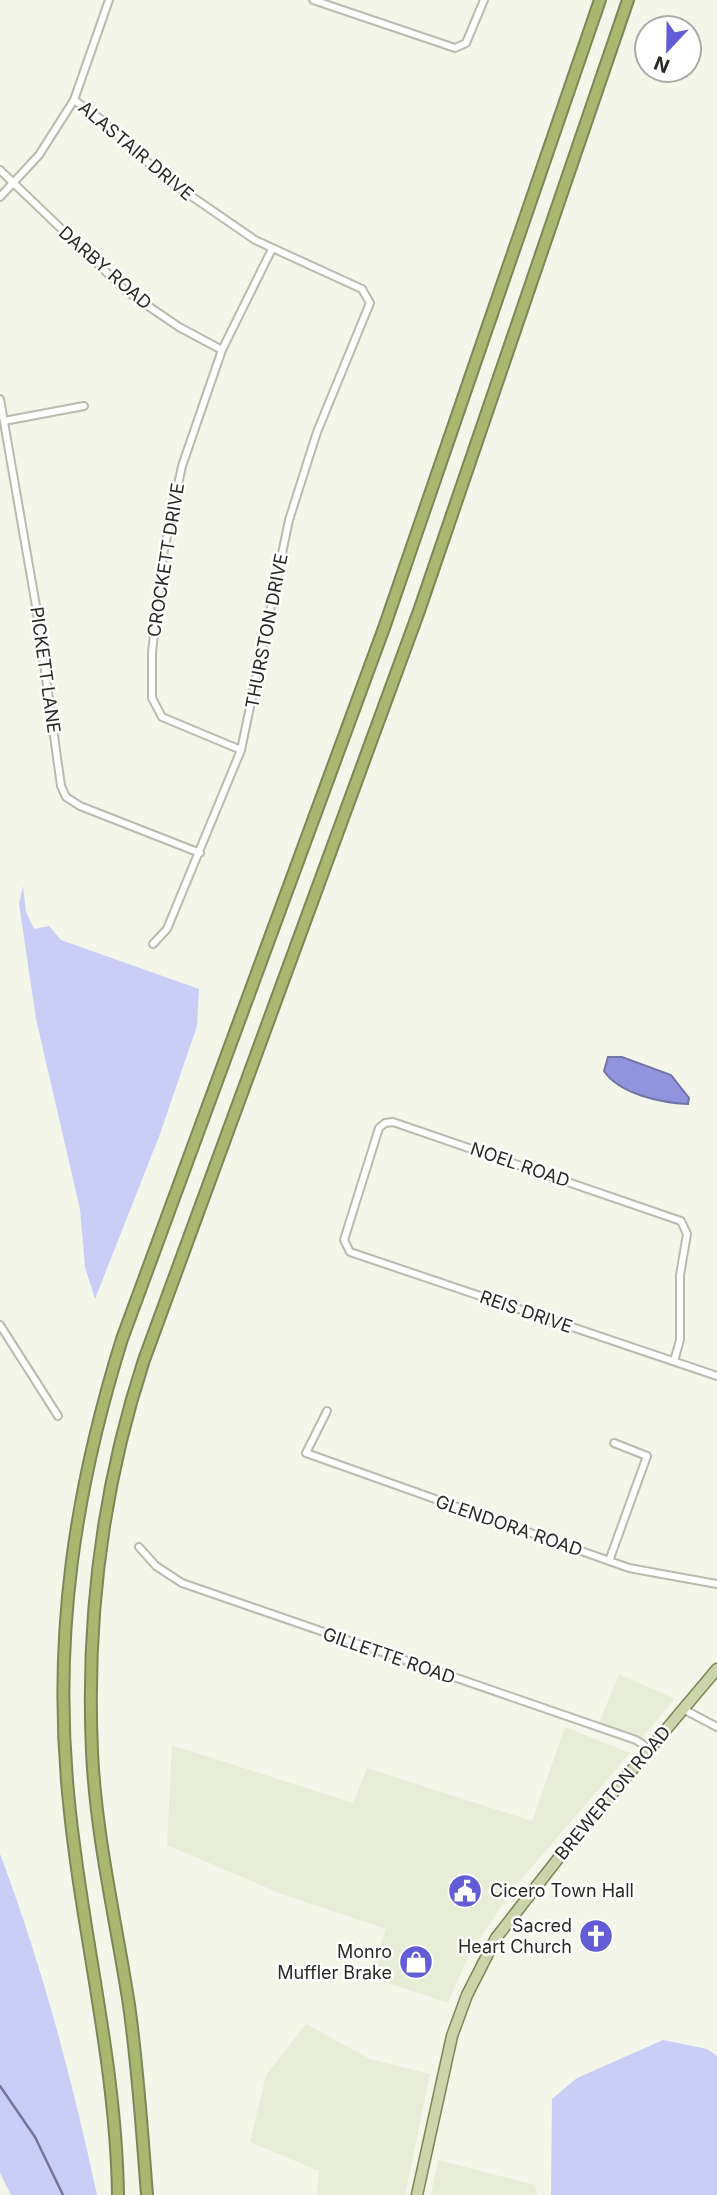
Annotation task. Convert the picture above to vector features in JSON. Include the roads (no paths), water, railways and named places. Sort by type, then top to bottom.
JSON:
[{"type":"highway","points":[[118,2195],[118,2158],[105,2031],[77,1859],[63,1724],[63,1648],[70,1564],[85,1474],[98,1417],[122,1339],[384,628],[600,0]]},
{"type":"highway","points":[[147,2195],[129,2007],[96,1806],[92,1754],[91,1637],[99,1546],[118,1444],[144,1360],[419,611],[628,0]]},
{"type":"main road","name":"BREWERTON ROAD","points":[[417,2195],[447,2053],[476,1975],[517,1908],[717,1669]]},
{"type":"street","points":[[0,197],[39,155],[74,100],[109,0]]},
{"type":"street","points":[[313,0],[455,48],[466,43],[484,0]]},
{"type":"street","name":"ALASTAIR DRIVE","points":[[74,100],[183,192],[272,249],[362,289],[369,299],[368,312]]},
{"type":"street","name":"DARBY ROAD","points":[[0,170],[126,291],[179,327],[222,350]]},
{"type":"street","name":"CROCKETT DRIVE","points":[[241,751],[162,717],[154,706],[151,689],[157,606],[171,512],[182,466],[222,350],[272,249]]},
{"type":"street","name":"THURSTON DRIVE","points":[[153,944],[167,929],[241,751],[253,702],[270,601],[293,508],[317,432],[368,312]]},
{"type":"street","name":"PICKETT LANE","points":[[0,399],[36,606],[61,786],[66,797],[80,806],[200,853]]},
{"type":"street","points":[[4,421],[84,406]]},
{"type":"street","name":"NOEL ROAD","points":[[344,1240],[374,1139],[385,1123],[393,1122],[673,1218],[681,1221],[687,1234],[680,1275],[680,1340],[674,1361]]},
{"type":"street","name":"REIS DRIVE","points":[[344,1240],[345,1246],[355,1255],[717,1376]]},
{"type":"street","points":[[0,1325],[58,1416]]},
{"type":"street","name":"GLENDORA ROAD","points":[[327,1411],[306,1453],[629,1568],[717,1584]]},
{"type":"street","points":[[610,1561],[647,1456],[614,1443]]},
{"type":"street","name":"GILLETTE ROAD","points":[[139,1547],[156,1566],[182,1583],[636,1740],[649,1749]]},
{"type":"street","points":[[683,1709],[717,1727]]},
{"type":"water","points":[[608,1057],[622,1057],[671,1075],[689,1098],[688,1104],[642,1096],[620,1086],[604,1071]]},
{"type":"waterway","points":[[0,2086],[35,2137],[63,2195]]},
{"type":"place","name":"Cicero Town Hall","points":[[465,1891]]},
{"type":"place","name":"Sacred Heart Church","points":[[596,1936]]},
{"type":"place","name":"Monro Muffler Brake","points":[[416,1962]]}]
